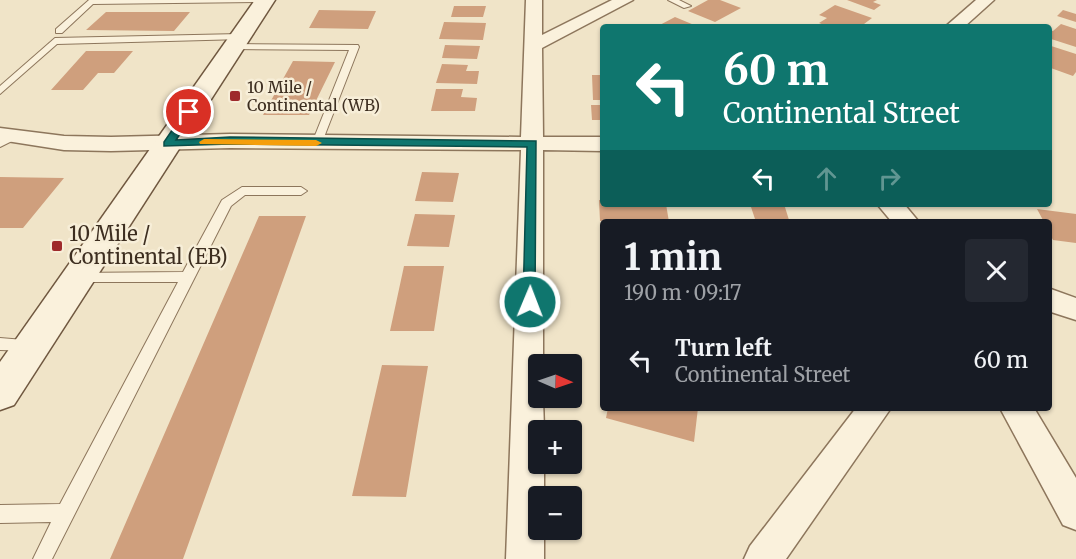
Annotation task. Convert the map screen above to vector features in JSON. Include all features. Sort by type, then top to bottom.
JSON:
[{"type":"main road","points":[[0,393],[265,0]]},
{"type":"street","points":[[525,559],[534,0]]},
{"type":"street","points":[[533,46],[626,0]]},
{"type":"street","points":[[958,24],[986,0]]},
{"type":"street","points":[[5,138],[64,143],[168,144],[230,141],[600,144]]},
{"type":"street","points":[[892,207],[905,219]]},
{"type":"street","points":[[1052,300],[1076,309]]},
{"type":"street","points":[[763,559],[873,411]]},
{"type":"street","points":[[1018,411],[1076,512]]},
{"type":"lane","points":[[59,31],[91,2],[256,0]]},
{"type":"lane","points":[[672,0],[687,6]]},
{"type":"lane","points":[[0,91],[55,41],[237,42],[355,47],[317,143]]},
{"type":"lane","points":[[42,559],[226,203],[242,191],[301,191]]},
{"type":"lane","points":[[78,277],[187,277]]},
{"type":"lane","points":[[0,344],[33,345]]},
{"type":"lane","points":[[0,514],[65,513]]},
{"type":"building","points":[[708,0],[720,0],[741,8],[715,22],[688,11]]},
{"type":"building","points":[[847,0],[877,0],[873,2],[881,5],[874,10]]},
{"type":"building","points":[[835,5],[872,18],[864,24],[822,24],[819,23],[827,18],[819,15]]},
{"type":"building","points":[[454,6],[486,6],[483,17],[451,17]]},
{"type":"building","points":[[319,10],[376,11],[368,29],[309,28]]},
{"type":"building","points":[[1063,10],[1076,14],[1076,22],[1057,16]]},
{"type":"building","points":[[106,12],[190,12],[174,31],[86,30]]},
{"type":"building","points":[[675,17],[692,24],[662,24]]},
{"type":"building","points":[[444,22],[486,23],[483,40],[439,39]]},
{"type":"building","points":[[1061,24],[1076,29],[1076,47],[1052,39],[1053,31]]},
{"type":"building","points":[[445,45],[480,46],[477,59],[442,58]]},
{"type":"building","points":[[1052,46],[1076,54],[1076,72],[1073,76],[1052,68]]},
{"type":"building","points":[[86,51],[133,51],[114,73],[98,73],[83,90],[51,90]]},
{"type":"building","points":[[293,61],[335,62],[309,115],[263,115]]},
{"type":"building","points":[[442,64],[468,65],[466,71],[479,71],[477,84],[436,83]]},
{"type":"building","points":[[592,75],[600,75],[600,100],[593,100]]},
{"type":"building","points":[[436,89],[463,89],[461,97],[477,98],[475,111],[431,111]]},
{"type":"building","points":[[591,105],[600,105],[600,120],[592,120]]},
{"type":"building","points":[[422,172],[459,173],[453,202],[415,201]]},
{"type":"building","points":[[0,177],[64,178],[23,228],[0,228]]},
{"type":"building","points":[[599,200],[600,207],[666,207],[668,219],[600,219],[600,221]]},
{"type":"building","points":[[751,207],[785,207],[789,219],[755,219]]},
{"type":"building","points":[[1037,209],[1076,214],[1076,243],[1053,240],[1052,219],[1042,219]]},
{"type":"building","points":[[415,214],[455,215],[449,247],[407,246]]},
{"type":"building","points":[[259,216],[306,216],[183,559],[110,559]]},
{"type":"building","points":[[404,266],[444,266],[434,331],[390,331]]},
{"type":"building","points":[[382,365],[428,366],[406,497],[352,496]]},
{"type":"building","points":[[607,411],[698,411],[694,442],[606,418]]},
{"type":"slow traffic","points":[[204,142],[316,143]]},
{"type":"place","name":"10 Mile / Continental (WB)","points":[[235,96]]},
{"type":"place","name":"10 Mile / Continental (EB)","points":[[57,246]]},
{"type":"route","points":[[189,112],[168,144],[230,141],[532,143],[530,302]]}]
